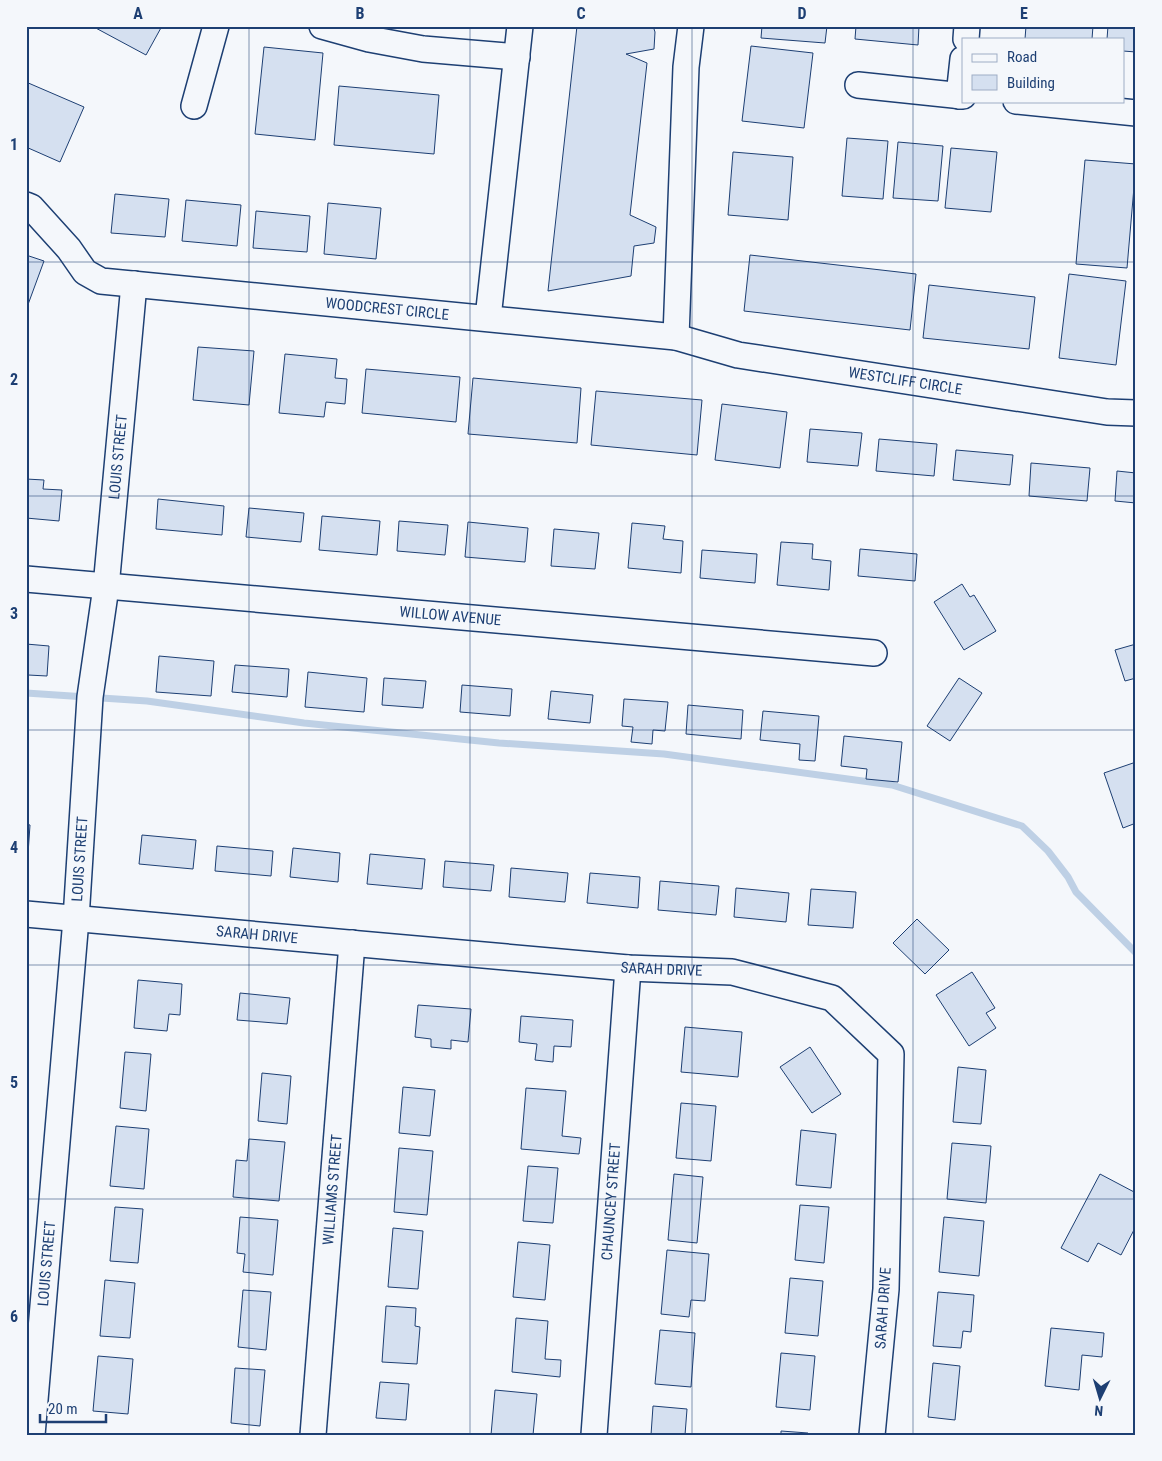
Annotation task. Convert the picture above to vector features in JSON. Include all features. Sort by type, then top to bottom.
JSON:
[{"type":"street","points":[[194,106],[216,26]]},
{"type":"street","points":[[322,26],[369,39],[424,49],[517,57]]},
{"type":"street","points":[[488,318],[520,26]]},
{"type":"street","points":[[676,337],[686,67],[691,26]]},
{"type":"street","points":[[858,85],[961,96],[962,78]]},
{"type":"street","points":[[1026,102],[1136,113]]},
{"type":"street","name":"WOODCREST CIRCLE","points":[[26,205],[69,249],[85,272],[101,281],[488,318]]},
{"type":"street","name":"LOUIS STREET","points":[[32,1435],[76,919],[90,697],[106,587],[134,284]]},
{"type":"street","name":"WESTCLIFF CIRCLE","points":[[488,318],[676,337],[738,355],[1107,412],[1136,413]]},
{"type":"street","name":"WILLOW AVENUE","points":[[26,579],[874,653]]},
{"type":"street","name":"SARAH DRIVE","points":[[26,914],[628,968],[732,972],[832,998],[891,1054],[886,1289],[872,1435]]},
{"type":"street","name":"WILLIAMS STREET","points":[[313,1435],[352,943]]},
{"type":"street","name":"CHAUNCEY STREET","points":[[594,1435],[628,968]]},
{"type":"building","points":[[92,26],[162,26],[146,55]]},
{"type":"building","points":[[577,26],[653,26],[655,32],[654,49],[626,54],[647,63],[630,215],[656,227],[654,243],[634,246],[631,276],[548,291]]},
{"type":"building","points":[[762,26],[827,26],[825,43],[761,38]]},
{"type":"building","points":[[856,26],[919,26],[918,45],[855,39]]},
{"type":"building","points":[[1026,26],[1093,26],[1092,38],[1025,38]]},
{"type":"building","points":[[1108,26],[1136,26],[1136,52],[1124,51],[1124,38],[1107,38]]},
{"type":"building","points":[[751,46],[813,53],[804,128],[742,121]]},
{"type":"building","points":[[264,47],[323,53],[315,140],[255,134]]},
{"type":"building","points":[[26,82],[84,107],[60,162],[26,147]]},
{"type":"building","points":[[339,86],[439,95],[434,154],[334,145]]},
{"type":"building","points":[[847,138],[888,141],[883,199],[842,196]]},
{"type":"building","points":[[898,142],[943,146],[938,201],[893,198]]},
{"type":"building","points":[[951,148],[997,152],[991,212],[945,208]]},
{"type":"building","points":[[733,152],[793,157],[788,220],[728,215]]},
{"type":"building","points":[[1085,160],[1136,164],[1127,268],[1076,264]]},
{"type":"building","points":[[115,194],[169,199],[165,237],[111,233]]},
{"type":"building","points":[[186,200],[241,205],[237,246],[182,241]]},
{"type":"building","points":[[328,203],[381,208],[376,259],[324,254]]},
{"type":"building","points":[[256,211],[310,216],[307,252],[253,248]]},
{"type":"building","points":[[26,255],[44,261],[26,310]]},
{"type":"building","points":[[750,255],[916,274],[910,330],[744,311]]},
{"type":"building","points":[[1069,274],[1126,281],[1116,365],[1059,358]]},
{"type":"building","points":[[929,285],[1035,297],[1029,349],[923,338]]},
{"type":"building","points":[[198,347],[254,351],[249,405],[193,400]]},
{"type":"building","points":[[285,354],[337,359],[335,378],[347,379],[345,404],[326,402],[324,417],[279,413]]},
{"type":"building","points":[[366,369],[460,377],[456,422],[362,413]]},
{"type":"building","points":[[473,378],[581,388],[577,443],[468,434]]},
{"type":"building","points":[[596,391],[702,400],[697,455],[591,445]]},
{"type":"building","points":[[722,404],[787,412],[780,468],[715,460]]},
{"type":"building","points":[[810,429],[862,433],[858,466],[807,462]]},
{"type":"building","points":[[879,439],[937,444],[934,476],[876,471]]},
{"type":"building","points":[[956,450],[1013,455],[1010,485],[953,480]]},
{"type":"building","points":[[1031,463],[1090,468],[1087,501],[1029,496]]},
{"type":"building","points":[[1117,471],[1136,473],[1136,503],[1115,501]]},
{"type":"building","points":[[26,479],[44,480],[43,489],[62,490],[59,521],[26,518]]},
{"type":"building","points":[[158,499],[224,506],[222,535],[156,529]]},
{"type":"building","points":[[249,508],[304,513],[301,542],[246,537]]},
{"type":"building","points":[[322,516],[380,521],[377,555],[319,550]]},
{"type":"building","points":[[399,521],[448,525],[445,555],[397,551]]},
{"type":"building","points":[[468,522],[528,528],[525,562],[465,557]]},
{"type":"building","points":[[632,523],[665,526],[663,539],[683,541],[681,573],[628,568]]},
{"type":"building","points":[[554,529],[599,533],[595,569],[551,566]]},
{"type":"building","points":[[781,542],[813,544],[812,559],[831,561],[829,590],[777,585]]},
{"type":"building","points":[[860,549],[917,554],[915,581],[858,576]]},
{"type":"building","points":[[702,550],[757,554],[755,583],[700,578]]},
{"type":"building","points":[[962,584],[970,597],[974,595],[996,631],[964,650],[934,602]]},
{"type":"building","points":[[26,644],[49,646],[47,676],[28,675],[27,684]]},
{"type":"building","points":[[1136,644],[1136,678],[1125,681],[1115,650]]},
{"type":"building","points":[[159,656],[214,661],[211,696],[156,692]]},
{"type":"building","points":[[235,665],[289,669],[287,697],[232,692]]},
{"type":"building","points":[[308,672],[367,678],[364,712],[305,707]]},
{"type":"building","points":[[384,678],[426,681],[423,708],[382,705]]},
{"type":"building","points":[[959,678],[982,693],[950,741],[927,726]]},
{"type":"building","points":[[462,685],[512,689],[510,716],[460,712]]},
{"type":"building","points":[[551,691],[593,695],[590,723],[548,719]]},
{"type":"building","points":[[624,699],[668,702],[665,731],[653,730],[652,744],[631,742],[633,727],[622,726]]},
{"type":"building","points":[[688,705],[743,710],[741,739],[686,734]]},
{"type":"building","points":[[763,711],[819,716],[815,761],[799,760],[800,744],[760,740]]},
{"type":"building","points":[[844,736],[902,742],[898,782],[866,779],[867,769],[841,766]]},
{"type":"building","points":[[1136,762],[1136,823],[1123,828],[1104,773]]},
{"type":"building","points":[[26,824],[30,825],[28,854],[26,854]]},
{"type":"building","points":[[142,835],[196,840],[193,869],[139,864]]},
{"type":"building","points":[[217,846],[273,851],[271,876],[215,871]]},
{"type":"building","points":[[293,848],[340,853],[338,882],[290,877]]},
{"type":"building","points":[[370,854],[425,859],[422,889],[367,884]]},
{"type":"building","points":[[445,861],[494,865],[491,891],[443,887]]},
{"type":"building","points":[[511,868],[568,873],[565,902],[509,897]]},
{"type":"building","points":[[590,873],[640,877],[638,908],[587,903]]},
{"type":"building","points":[[660,881],[719,886],[716,915],[658,910]]},
{"type":"building","points":[[736,888],[789,893],[786,922],[734,917]]},
{"type":"building","points":[[811,889],[856,892],[853,928],[808,925]]},
{"type":"building","points":[[917,919],[949,950],[925,974],[893,943]]},
{"type":"building","points":[[972,972],[995,1008],[986,1013],[996,1028],[969,1046],[936,995]]},
{"type":"building","points":[[138,980],[182,984],[180,1015],[169,1014],[167,1031],[134,1028]]},
{"type":"building","points":[[240,993],[290,998],[287,1024],[237,1020]]},
{"type":"building","points":[[418,1005],[471,1009],[468,1042],[451,1040],[451,1049],[431,1047],[431,1039],[415,1037]]},
{"type":"building","points":[[521,1016],[573,1020],[571,1047],[554,1046],[553,1062],[535,1060],[537,1044],[519,1042]]},
{"type":"building","points":[[685,1027],[742,1032],[738,1077],[681,1072]]},
{"type":"building","points":[[810,1047],[841,1094],[812,1113],[780,1067]]},
{"type":"building","points":[[125,1052],[151,1054],[146,1111],[120,1108]]},
{"type":"building","points":[[958,1067],[986,1070],[981,1124],[953,1122]]},
{"type":"building","points":[[262,1073],[291,1076],[287,1124],[258,1121]]},
{"type":"building","points":[[403,1087],[435,1090],[430,1136],[399,1133]]},
{"type":"building","points":[[526,1088],[566,1091],[562,1136],[581,1138],[579,1154],[521,1149]]},
{"type":"building","points":[[681,1103],[716,1106],[711,1161],[676,1158]]},
{"type":"building","points":[[116,1126],[149,1129],[144,1189],[110,1186]]},
{"type":"building","points":[[801,1130],[836,1134],[831,1188],[796,1185]]},
{"type":"building","points":[[249,1139],[285,1142],[279,1201],[233,1197],[236,1160],[247,1161]]},
{"type":"building","points":[[952,1143],[991,1146],[986,1203],[947,1199]]},
{"type":"building","points":[[399,1148],[433,1151],[427,1215],[394,1212]]},
{"type":"building","points":[[528,1166],[558,1168],[553,1223],[523,1221]]},
{"type":"building","points":[[674,1174],[703,1177],[697,1243],[668,1240]]},
{"type":"building","points":[[1100,1174],[1136,1193],[1136,1226],[1121,1255],[1098,1243],[1088,1262],[1061,1248]]},
{"type":"building","points":[[800,1205],[829,1207],[824,1263],[795,1260]]},
{"type":"building","points":[[115,1207],[143,1209],[138,1263],[110,1261]]},
{"type":"building","points":[[240,1217],[278,1220],[273,1275],[243,1272],[245,1254],[237,1253]]},
{"type":"building","points":[[944,1217],[984,1221],[979,1276],[939,1272]]},
{"type":"building","points":[[393,1228],[423,1231],[418,1289],[388,1287]]},
{"type":"building","points":[[518,1242],[550,1245],[545,1300],[513,1297]]},
{"type":"building","points":[[667,1250],[709,1254],[705,1301],[691,1300],[689,1317],[661,1314]]},
{"type":"building","points":[[790,1278],[823,1281],[818,1336],[785,1333]]},
{"type":"building","points":[[105,1280],[135,1283],[130,1338],[100,1336]]},
{"type":"building","points":[[243,1290],[271,1292],[266,1350],[238,1347]]},
{"type":"building","points":[[938,1292],[974,1295],[971,1332],[963,1331],[961,1348],[933,1346]]},
{"type":"building","points":[[386,1306],[416,1308],[415,1326],[420,1327],[417,1364],[382,1362]]},
{"type":"building","points":[[516,1318],[548,1321],[545,1359],[561,1360],[560,1377],[512,1372]]},
{"type":"building","points":[[1051,1328],[1104,1333],[1102,1357],[1082,1355],[1079,1390],[1045,1386]]},
{"type":"building","points":[[660,1330],[695,1333],[691,1387],[655,1384]]},
{"type":"building","points":[[781,1353],[815,1356],[810,1410],[776,1407]]},
{"type":"building","points":[[98,1356],[133,1359],[128,1414],[93,1411]]},
{"type":"building","points":[[933,1363],[960,1366],[955,1420],[928,1417]]},
{"type":"building","points":[[235,1368],[265,1370],[260,1426],[231,1423]]},
{"type":"building","points":[[380,1382],[409,1384],[406,1420],[376,1418]]},
{"type":"building","points":[[495,1390],[537,1394],[533,1435],[491,1435]]},
{"type":"building","points":[[653,1406],[687,1409],[685,1435],[651,1435]]},
{"type":"building","points":[[781,1431],[808,1433],[808,1435],[781,1435]]},
{"type":"waterway","points":[[26,693],[147,701],[304,723],[499,743],[664,754],[892,785],[1022,826],[1048,851],[1068,877],[1076,892],[1136,953]]}]
